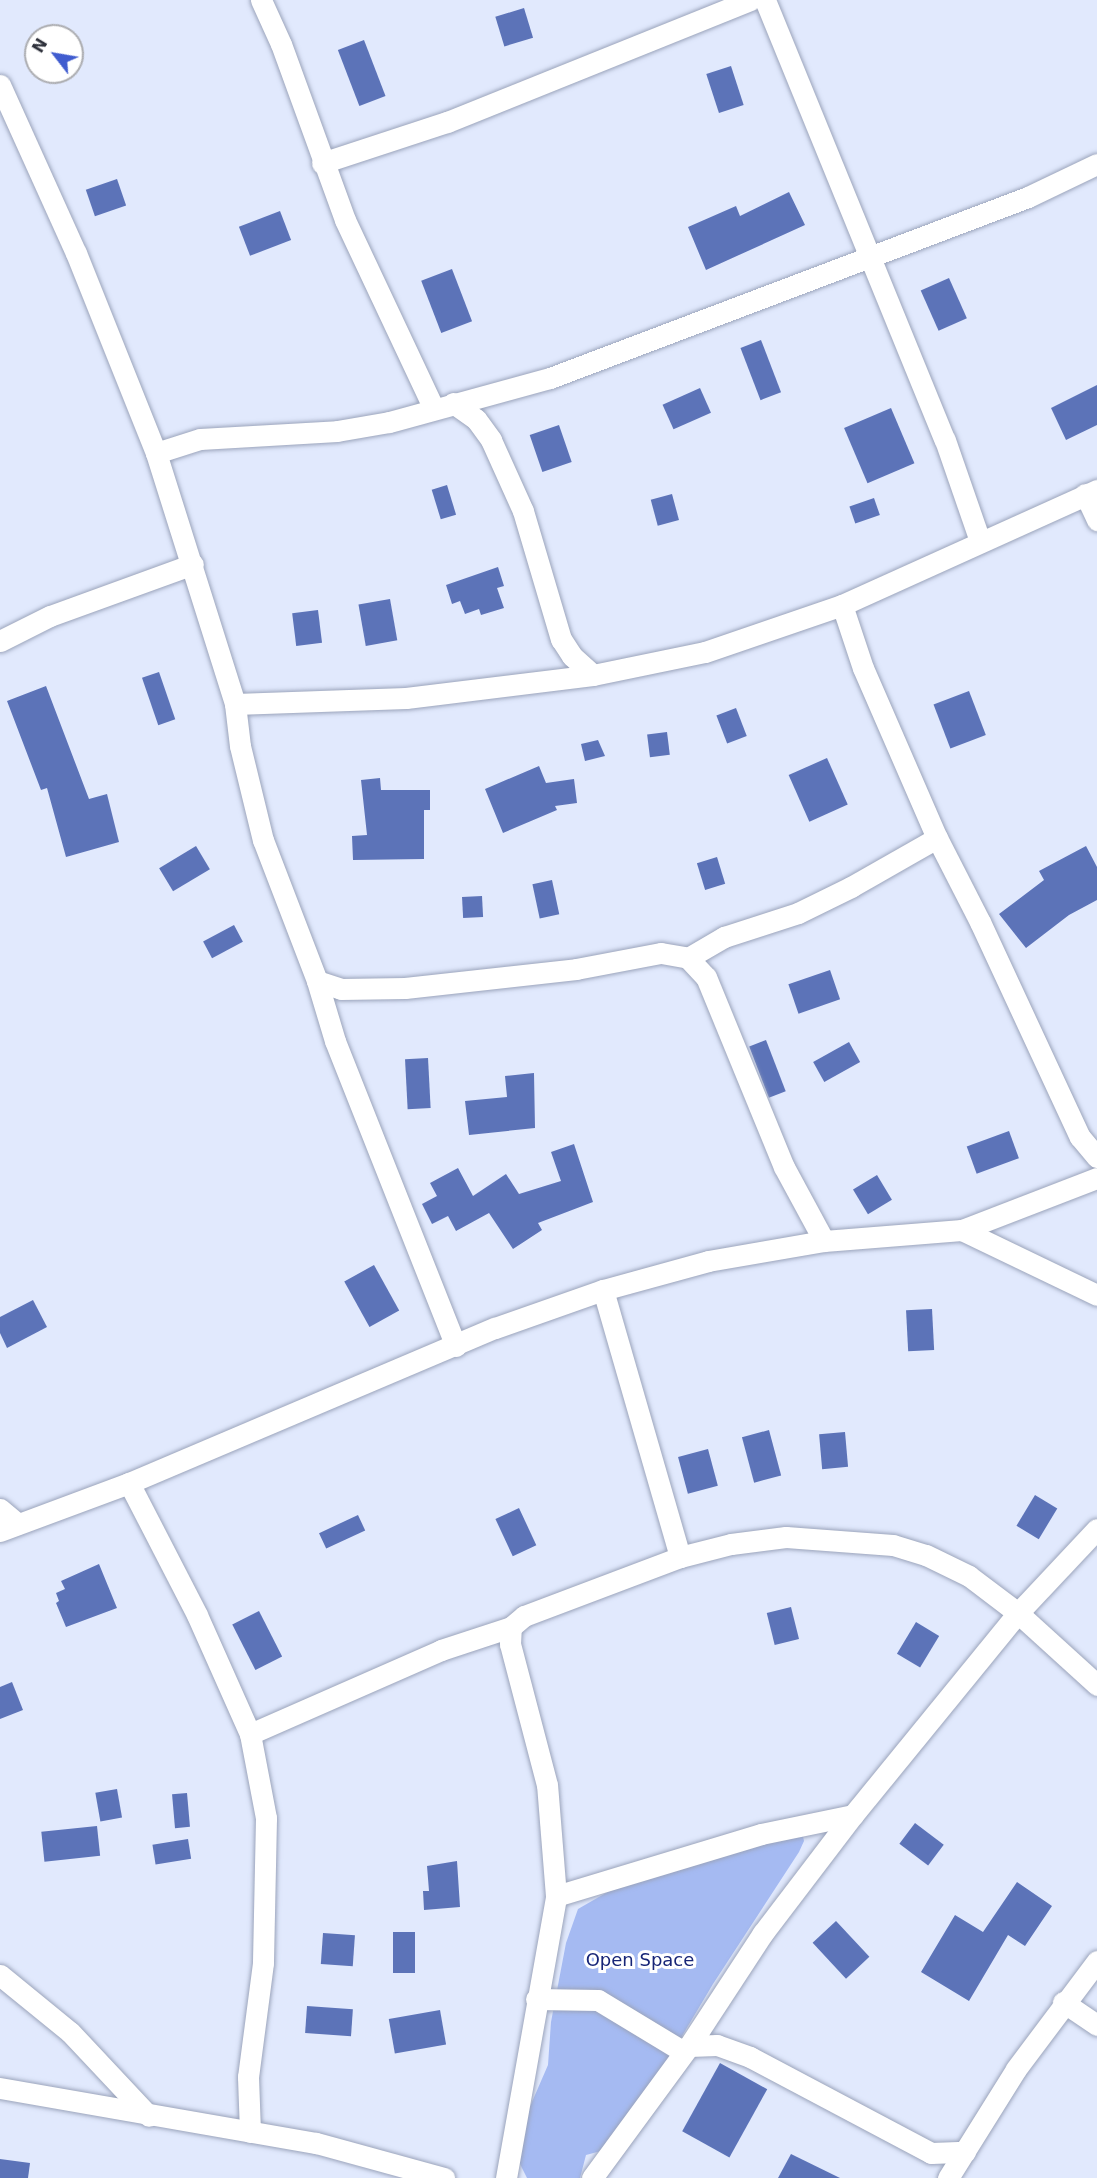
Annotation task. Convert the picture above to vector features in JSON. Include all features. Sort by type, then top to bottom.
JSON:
[{"type":"street","points":[[261,0],[281,44],[322,163],[381,300],[444,406],[476,419],[491,440],[523,511],[561,639],[572,656],[593,675]]},
{"type":"street","points":[[322,163],[447,122],[750,0]]},
{"type":"street","points":[[765,0],[945,441],[980,541]]},
{"type":"street","points":[[0,85],[85,274],[156,453],[193,564],[235,704],[240,746],[263,840],[317,981],[339,1052],[456,1346]]},
{"type":"street","points":[[156,453],[200,439],[337,431],[389,422],[550,378],[1028,197],[1097,164]]},
{"type":"street","points":[[235,704],[406,698],[593,675],[705,651],[842,605],[1091,492],[1097,520]]},
{"type":"street","points":[[0,641],[50,616],[193,564]]},
{"type":"street","points":[[842,605],[863,668],[937,838],[980,922],[1080,1137],[1097,1157]]},
{"type":"street","points":[[688,958],[724,937],[798,913],[830,898],[937,838]]},
{"type":"street","points":[[317,981],[341,989],[405,988],[576,969],[661,953],[688,958],[706,976],[784,1167],[824,1241]]},
{"type":"street","points":[[0,1509],[9,1528],[129,1483],[456,1346],[603,1290],[708,1262],[824,1241],[962,1230],[1097,1178]]},
{"type":"street","points":[[962,1230],[1097,1295]]},
{"type":"street","points":[[603,1290],[680,1557]]},
{"type":"street","points":[[129,1483],[197,1615],[250,1734],[266,1818],[267,1876],[263,1963],[248,2077],[250,2132]]},
{"type":"street","points":[[592,2178],[686,2049],[763,1934],[853,1815],[1018,1614],[1097,1528]]},
{"type":"street","points":[[250,1734],[441,1650],[511,1627],[524,1616],[680,1557],[786,1537],[893,1545],[926,1555],[969,1576],[1018,1614],[1097,1685]]},
{"type":"street","points":[[506,2178],[556,1896],[547,1785],[510,1644],[511,1627]]},
{"type":"street","points":[[556,1896],[761,1834],[853,1815]]},
{"type":"street","points":[[948,2178],[1063,2002],[1097,1960]]},
{"type":"street","points":[[0,1975],[62,2025],[149,2116]]},
{"type":"street","points":[[536,1999],[598,2000],[686,2049],[717,2044],[750,2056],[845,2111],[931,2153],[965,2151]]},
{"type":"street","points":[[1063,2002],[1097,2025]]},
{"type":"street","points":[[0,2088],[149,2116],[316,2143],[444,2178]]},
{"type":"green space","name":"Open Space","points":[[801,1827],[804,1841],[799,1852],[713,1984],[616,2147],[586,2155],[580,2178],[527,2178],[512,2148],[548,2065],[551,2022],[566,1943],[578,1909],[644,1871]]},
{"type":"building","points":[[524,8],[533,38],[504,46],[495,17]]},
{"type":"building","points":[[364,40],[386,96],[359,106],[338,50]]},
{"type":"building","points":[[731,66],[744,105],[719,113],[706,74]]},
{"type":"building","points":[[117,179],[126,205],[95,216],[86,190]]},
{"type":"building","points":[[789,192],[805,225],[706,270],[688,227],[736,206],[740,216]]},
{"type":"building","points":[[280,211],[291,240],[250,256],[239,227]]},
{"type":"building","points":[[452,269],[472,321],[441,333],[421,281]]},
{"type":"building","points":[[949,278],[967,318],[939,331],[921,291]]},
{"type":"building","points":[[761,340],[781,392],[761,400],[740,348]]},
{"type":"building","points":[[1097,385],[1097,425],[1066,440],[1051,408]]},
{"type":"building","points":[[700,388],[711,413],[674,429],[663,405]]},
{"type":"building","points":[[891,408],[914,463],[867,483],[844,428]]},
{"type":"building","points":[[559,425],[572,462],[542,472],[530,435]]},
{"type":"building","points":[[447,485],[456,515],[441,519],[432,490]]},
{"type":"building","points":[[672,494],[679,520],[658,526],[651,500]]},
{"type":"building","points":[[874,498],[880,515],[855,523],[849,506]]},
{"type":"building","points":[[498,567],[504,586],[497,588],[504,608],[481,615],[479,609],[465,614],[460,601],[452,604],[446,585]]},
{"type":"building","points":[[390,599],[397,640],[366,646],[358,605]]},
{"type":"building","points":[[318,610],[322,643],[296,646],[292,613]]},
{"type":"building","points":[[159,672],[175,719],[158,725],[142,678]]},
{"type":"building","points":[[46,686],[89,799],[107,794],[119,842],[66,857],[47,788],[41,790],[7,701]]},
{"type":"building","points":[[969,691],[986,735],[950,748],[934,705]]},
{"type":"building","points":[[736,708],[747,736],[727,744],[716,716]]},
{"type":"building","points":[[667,732],[670,755],[650,757],[647,734]]},
{"type":"building","points":[[598,740],[605,756],[585,761],[581,744]]},
{"type":"building","points":[[827,758],[848,805],[809,822],[789,775]]},
{"type":"building","points":[[539,766],[546,783],[574,779],[577,803],[555,806],[557,810],[503,833],[485,789]]},
{"type":"building","points":[[380,778],[381,790],[430,790],[430,810],[424,810],[424,859],[353,860],[352,836],[367,835],[361,780]]},
{"type":"building","points":[[196,846],[210,869],[173,891],[159,868]]},
{"type":"building","points":[[1086,846],[1097,867],[1097,900],[1069,915],[1026,948],[999,914],[1044,880],[1039,871]]},
{"type":"building","points":[[717,857],[725,884],[705,890],[697,863]]},
{"type":"building","points":[[552,880],[559,914],[540,918],[532,884]]},
{"type":"building","points":[[482,896],[483,917],[463,918],[462,897]]},
{"type":"building","points":[[234,925],[243,942],[212,958],[203,941]]},
{"type":"building","points":[[830,970],[840,999],[798,1014],[788,984]]},
{"type":"building","points":[[766,1040],[786,1091],[769,1098],[749,1046]]},
{"type":"building","points":[[849,1042],[860,1062],[824,1082],[813,1062]]},
{"type":"building","points":[[428,1058],[431,1108],[408,1109],[405,1059]]},
{"type":"building","points":[[534,1073],[535,1128],[469,1135],[465,1101],[507,1097],[505,1076]]},
{"type":"building","points":[[1009,1131],[1019,1158],[977,1174],[967,1146]]},
{"type":"building","points":[[574,1144],[593,1202],[538,1223],[542,1230],[513,1249],[489,1213],[456,1231],[448,1216],[432,1224],[422,1204],[437,1196],[430,1183],[458,1168],[473,1196],[506,1174],[519,1194],[561,1181],[551,1152]]},
{"type":"building","points":[[877,1175],[892,1200],[868,1214],[853,1189]]},
{"type":"building","points":[[374,1265],[399,1310],[369,1327],[344,1281]]},
{"type":"building","points":[[33,1300],[47,1327],[7,1348],[0,1333],[0,1317]]},
{"type":"building","points":[[932,1309],[934,1350],[908,1351],[906,1310]]},
{"type":"building","points":[[769,1430],[781,1475],[754,1483],[742,1437]]},
{"type":"building","points":[[845,1432],[848,1467],[822,1469],[819,1434]]},
{"type":"building","points":[[708,1449],[718,1486],[688,1494],[678,1457]]},
{"type":"building","points":[[1035,1495],[1057,1508],[1039,1539],[1016,1526]]},
{"type":"building","points":[[519,1508],[536,1545],[513,1556],[495,1519]]},
{"type":"building","points":[[358,1515],[365,1530],[326,1549],[319,1533]]},
{"type":"building","points":[[99,1564],[117,1608],[66,1627],[56,1603],[59,1601],[56,1593],[65,1589],[61,1581]]},
{"type":"building","points":[[791,1607],[799,1639],[775,1645],[767,1613]]},
{"type":"building","points":[[259,1611],[282,1656],[255,1670],[232,1625]]},
{"type":"building","points":[[916,1622],[939,1636],[920,1668],[897,1654]]},
{"type":"building","points":[[12,1682],[23,1710],[0,1719],[0,1687]]},
{"type":"building","points":[[117,1789],[122,1818],[100,1821],[95,1793]]},
{"type":"building","points":[[187,1793],[190,1827],[175,1828],[172,1794]]},
{"type":"building","points":[[915,1823],[944,1845],[928,1865],[899,1844]]},
{"type":"building","points":[[97,1826],[100,1856],[44,1862],[41,1832]]},
{"type":"building","points":[[188,1839],[191,1859],[156,1864],[152,1845]]},
{"type":"building","points":[[457,1861],[460,1907],[424,1910],[423,1891],[429,1891],[427,1866]]},
{"type":"building","points":[[1017,1882],[1052,1906],[1025,1946],[1008,1935],[969,2001],[921,1972],[955,1915],[983,1932]]},
{"type":"building","points":[[836,1921],[869,1957],[846,1979],[813,1943]]},
{"type":"building","points":[[393,1932],[415,1932],[415,1973],[393,1973]]},
{"type":"building","points":[[323,1933],[355,1935],[353,1966],[321,1964]]},
{"type":"building","points":[[307,2006],[353,2009],[351,2036],[305,2033]]},
{"type":"building","points":[[440,2010],[446,2044],[395,2053],[389,2019]]},
{"type":"building","points":[[720,2063],[767,2089],[729,2157],[682,2131]]},
{"type":"building","points":[[791,2154],[840,2178],[778,2178]]},
{"type":"building","points":[[0,2159],[30,2163],[28,2178],[0,2178]]}]
